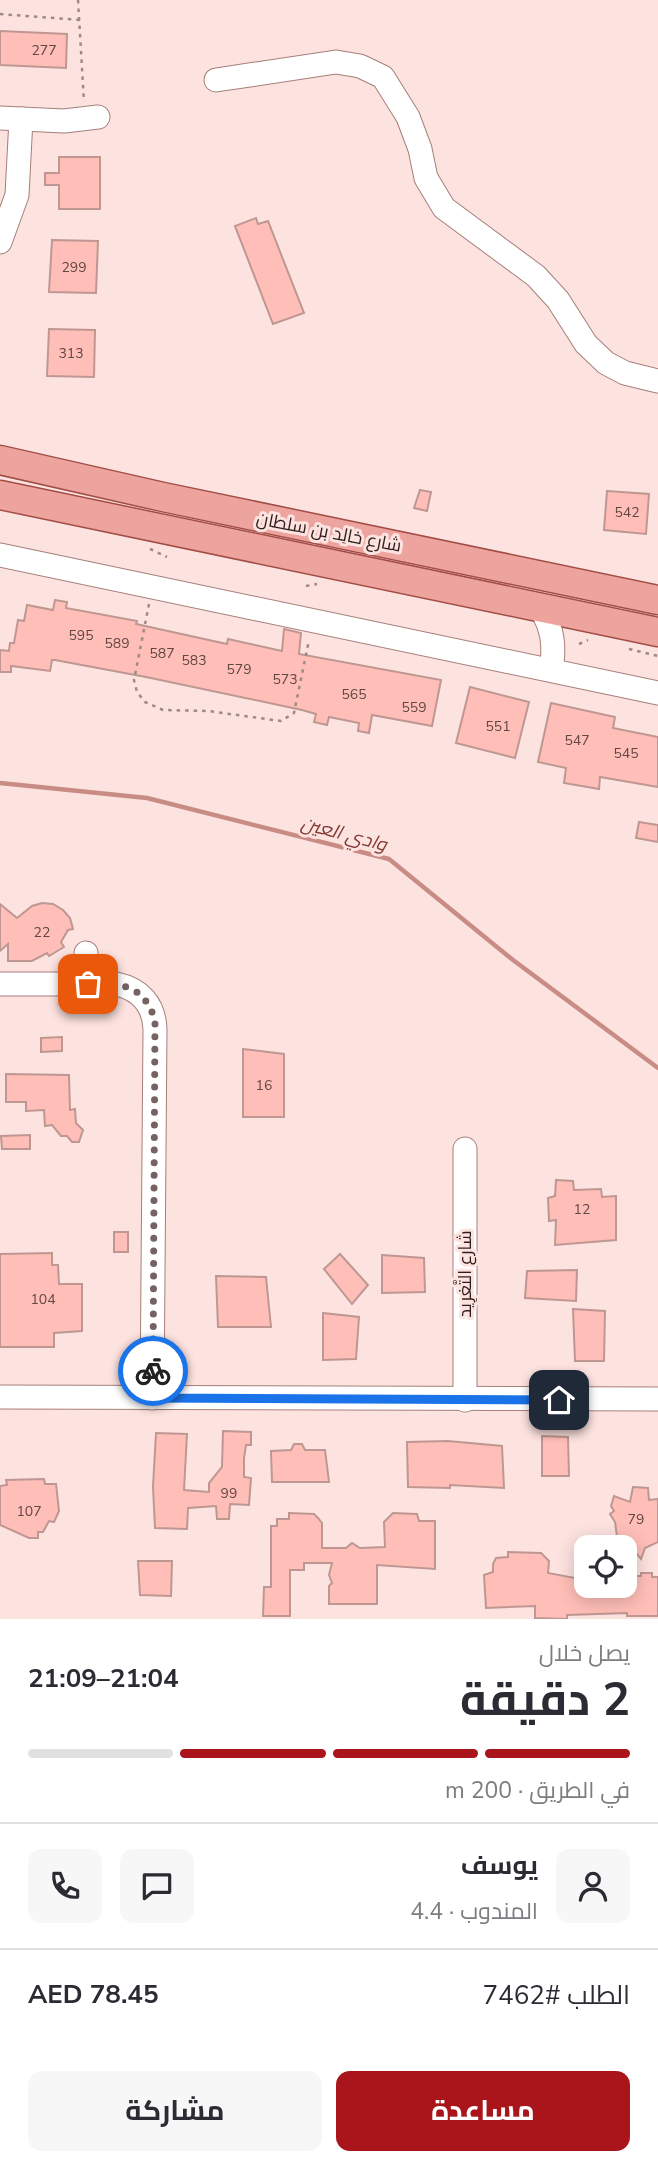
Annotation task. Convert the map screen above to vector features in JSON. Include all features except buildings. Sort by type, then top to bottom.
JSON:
[{"type":"main road","name":"شارع خالِد بن سلطان","points":[[0,460],[217,509],[658,600]]},
{"type":"main road","name":"شارع خالِد بن سلطان","points":[[0,495],[541,609],[581,631],[658,632]]},
{"type":"street","points":[[216,80],[337,62],[360,66],[383,77],[408,117],[420,149],[426,178],[444,208],[536,276],[558,300],[586,344],[606,363],[625,373],[658,381]]},
{"type":"street","points":[[0,242],[17,195],[10,118],[92,118]]},
{"type":"street","points":[[0,555],[313,620],[552,663],[658,692]]},
{"type":"street","points":[[541,609],[550,627],[552,663]]},
{"type":"street","points":[[552,663],[569,630],[581,631]]},
{"type":"street","points":[[86,953],[88,984]]},
{"type":"street","points":[[0,984],[116,984],[134,989],[147,1002],[155,1020],[152,1398]]},
{"type":"street","name":"شارع التَّغرِيد","points":[[465,1149],[465,1400]]},
{"type":"street","points":[[0,1397],[658,1399]]},
{"type":"path","points":[[78,0],[92,118]]},
{"type":"path","points":[[0,14],[80,20]]},
{"type":"path","points":[[152,587],[134,680],[137,692],[145,702],[163,710],[208,711],[275,720],[291,717],[313,620]]},
{"type":"path","points":[[581,631],[587,640],[599,642]]},
{"type":"path","points":[[623,648],[658,656]]},
{"type":"waterway","name":"وادي العين","points":[[0,783],[147,798],[389,859],[513,960],[658,1068]]},
{"type":"way so far","points":[[88,984],[116,984],[134,989],[147,1002],[155,1020],[153,1371]]},
{"type":"route","points":[[153,1371],[152,1398],[559,1400]]}]
